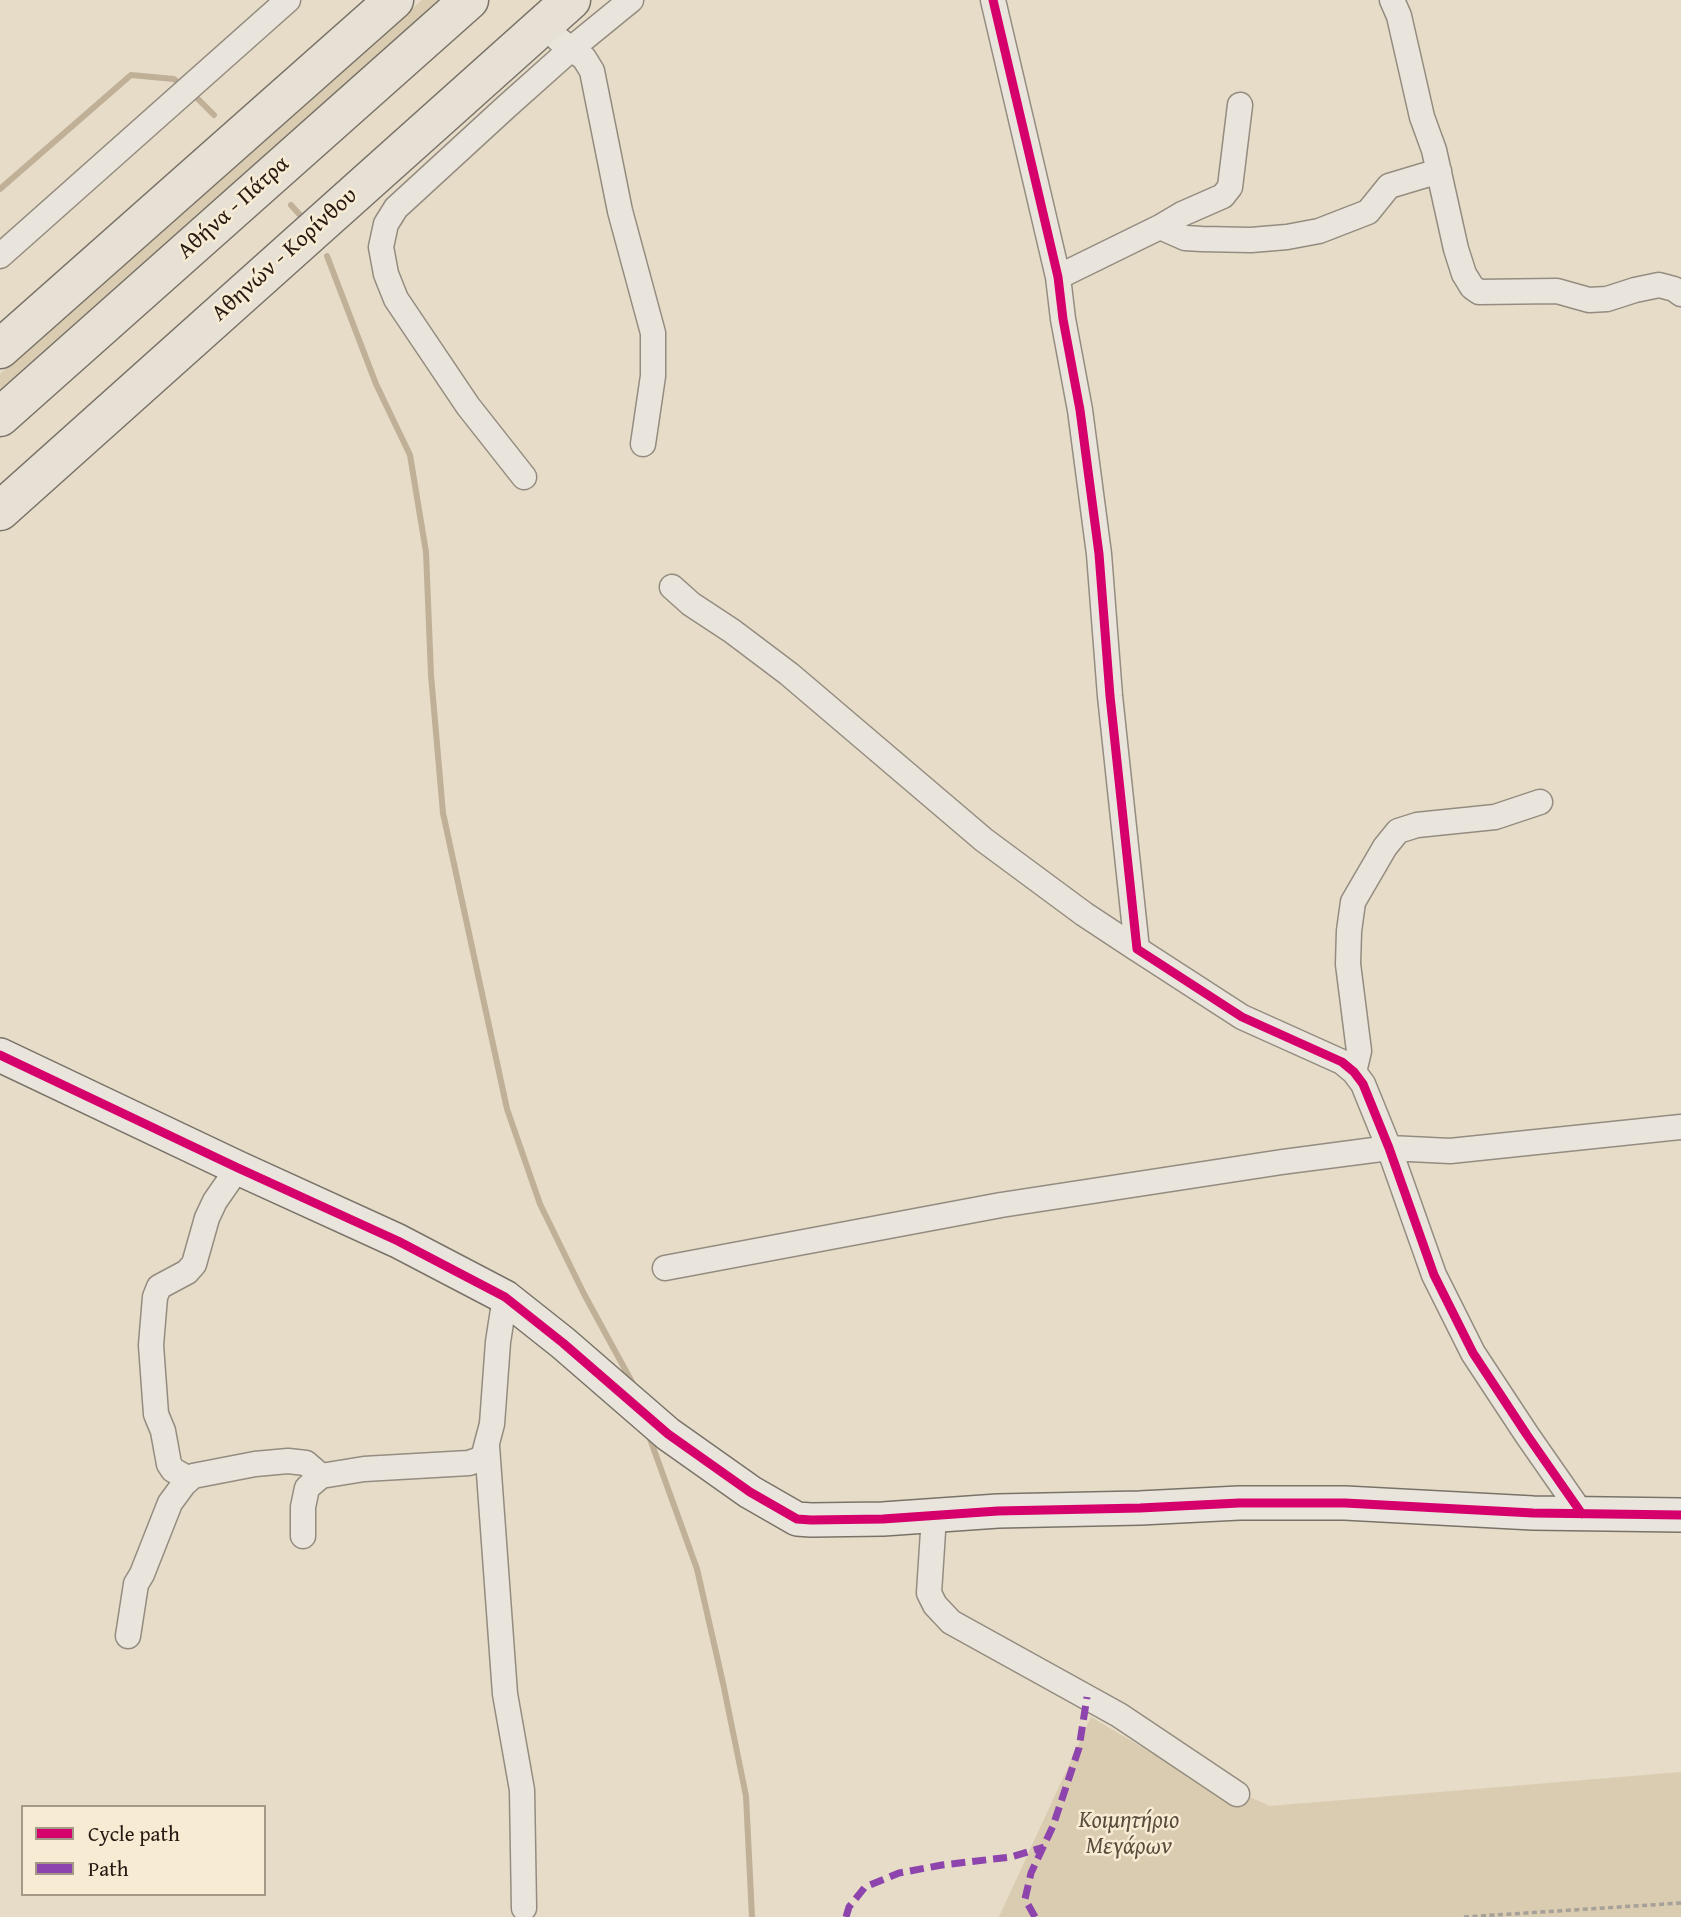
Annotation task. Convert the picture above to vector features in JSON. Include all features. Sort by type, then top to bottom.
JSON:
[{"type":"main road","points":[[0,349],[394,0]]},
{"type":"main road","name":"Αθήνα - Πάτρα","points":[[0,417],[469,0]]},
{"type":"main road","name":"Αθηνών - Κορίνθου","points":[[0,511],[557,12]]},
{"type":"street","points":[[0,256],[288,0]]},
{"type":"street","points":[[524,477],[468,406],[396,299],[386,274],[381,247],[386,224],[396,208],[506,107],[631,0]]},
{"type":"street","points":[[993,0],[1058,276],[1080,410],[1099,554],[1111,709],[1137,948]]},
{"type":"street","points":[[1392,0],[1399,16],[1422,117],[1434,150],[1456,249],[1464,274],[1472,287],[1479,292],[1557,291],[1589,300],[1607,299],[1659,285],[1681,294]]},
{"type":"street","points":[[557,12],[571,50],[584,58],[592,71],[620,211],[653,333],[653,376],[643,444]]},
{"type":"street","points":[[1058,276],[1223,195],[1230,187],[1240,105]]},
{"type":"street","points":[[1160,227],[1185,237],[1202,239],[1251,240],[1319,231],[1368,212],[1389,186],[1439,172]]},
{"type":"street","points":[[672,587],[691,604],[789,674],[984,840],[1084,914],[1242,1017],[1342,1062],[1354,1072],[1363,1084],[1389,1148],[1434,1275],[1473,1353],[1582,1514]]},
{"type":"street","points":[[1354,1072],[1359,1051],[1348,964],[1349,931],[1353,902],[1385,847],[1398,831],[1417,825],[1495,817],[1540,802]]},
{"type":"street","points":[[0,1055],[408,1246],[505,1297],[564,1343],[668,1434],[750,1492],[797,1519],[851,1520],[998,1511],[1239,1503],[1345,1503],[1582,1514],[1681,1515]]},
{"type":"street","points":[[665,1268],[1001,1205],[1282,1162],[1389,1148],[1450,1151],[1681,1127]]},
{"type":"street","points":[[190,1479],[173,1470],[169,1464],[163,1431],[156,1414],[151,1345],[155,1297],[159,1287],[187,1272],[194,1264],[207,1218],[215,1201],[238,1168]]},
{"type":"street","points":[[303,1536],[303,1507],[307,1488],[321,1476],[364,1469],[469,1463],[483,1458],[492,1424],[498,1342],[505,1297]]},
{"type":"street","points":[[487,1446],[505,1694],[522,1790],[524,1908]]},
{"type":"street","points":[[128,1636],[135,1584],[142,1574],[170,1503],[193,1476],[255,1464],[288,1461],[306,1463],[321,1476]]},
{"type":"street","points":[[934,1516],[929,1593],[935,1605],[951,1622],[1119,1715],[1237,1794]]},
{"type":"path","points":[[1464,1917],[1681,1903]]},
{"type":"green space","points":[[422,0],[439,0],[0,389],[0,374]]},
{"type":"green space","name":"Κοιμητήριο Μεγάρων","points":[[1091,1717],[1152,1753],[1270,1806],[1681,1772],[1681,1917],[999,1917]]},
{"type":"waterway","points":[[0,189],[131,75],[174,79],[183,86]]},
{"type":"waterway","points":[[192,93],[214,115]]},
{"type":"waterway","points":[[291,205],[300,215]]},
{"type":"waterway","points":[[327,256],[376,384],[410,455],[426,552],[431,675],[443,813],[507,1109],[540,1204],[584,1294],[633,1384]]},
{"type":"waterway","points":[[649,1436],[697,1569],[723,1683],[746,1796],[752,1917]]},
{"type":"marked path","points":[[1035,1917],[1025,1899],[1031,1873],[1053,1826],[1079,1748],[1087,1697]]},
{"type":"marked path","points":[[846,1917],[849,1907],[865,1887],[899,1873],[1011,1857],[1044,1847]]},
{"type":"cycle path","points":[[993,0],[1058,277],[1080,410],[1099,554],[1110,696],[1137,949],[1242,1017],[1342,1062],[1354,1072],[1363,1084],[1389,1148],[1434,1275],[1473,1353],[1582,1514]]},
{"type":"cycle path","points":[[0,1055],[398,1241],[505,1297],[563,1343],[668,1434],[750,1492],[797,1519],[883,1519],[998,1511],[1239,1503],[1345,1503],[1533,1513],[1681,1515]]}]
